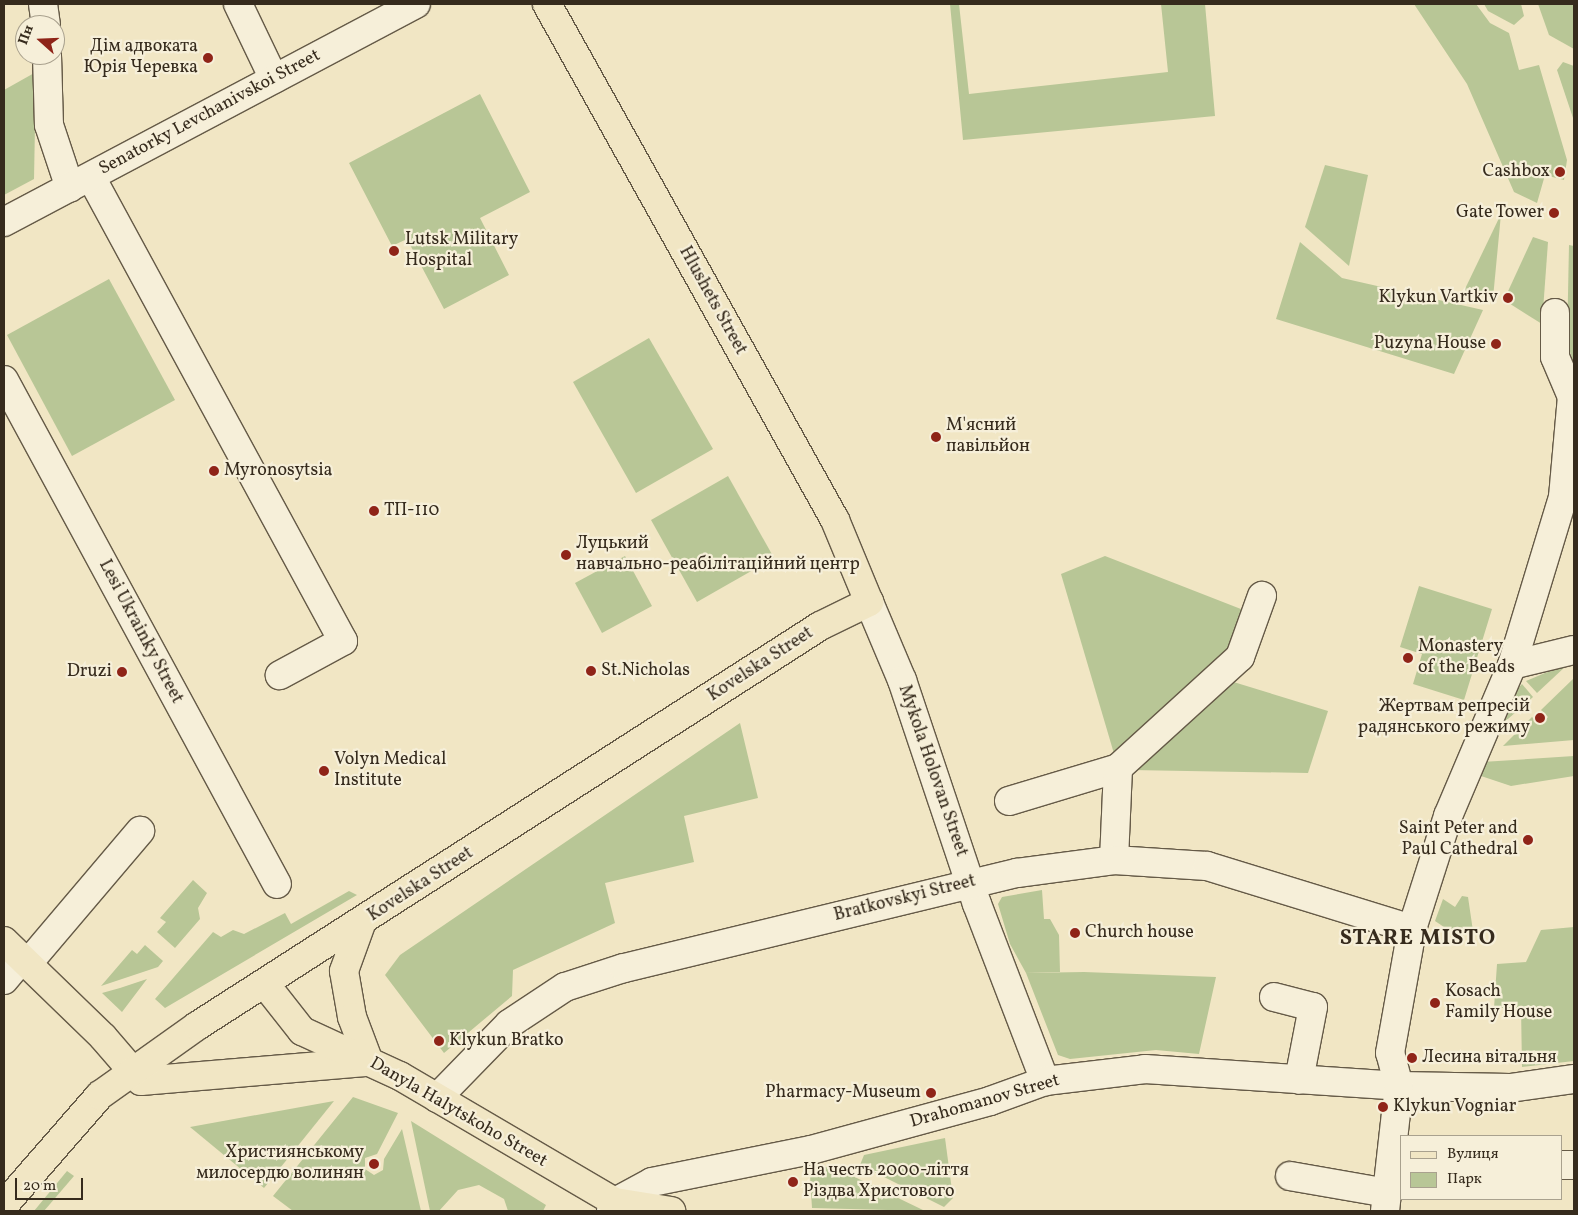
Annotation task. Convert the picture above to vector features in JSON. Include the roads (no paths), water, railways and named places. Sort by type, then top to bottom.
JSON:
[{"type":"main road","name":"Hlushets Street","points":[[547,4],[835,520],[869,602]]},
{"type":"main road","name":"Kovelska Street","points":[[4,1205],[100,1095],[265,984],[361,924],[820,626],[869,602]]},
{"type":"main road","points":[[19,953],[141,1081],[369,1062],[352,1017],[344,971],[361,924]]},
{"type":"main road","name":"Danyla Halytskoho Street","points":[[265,984],[302,1032],[369,1062],[437,1098],[613,1207],[671,1211]]},
{"type":"street","points":[[238,4],[274,78]]},
{"type":"street","name":"Senatorky Levchanivskoi Street","points":[[4,222],[416,4]]},
{"type":"street","points":[[47,65],[49,125],[80,183],[343,641],[280,675]]},
{"type":"street","points":[[1290,1176],[1386,1202],[1396,1155],[1399,1086],[1390,1053],[1412,929],[1448,816],[1512,665],[1569,495],[1573,397],[1555,357],[1555,313]]},
{"type":"street","name":"Lesi Ukrainky Street","points":[[4,380],[277,884]]},
{"type":"street","points":[[1008,801],[1118,768],[1240,657],[1262,596]]},
{"type":"street","name":"Mykola Holovan Street","points":[[869,602],[902,680],[970,883],[1045,1080]]},
{"type":"street","points":[[1512,665],[1574,650]]},
{"type":"street","points":[[1114,860],[1118,768]]},
{"type":"street","points":[[4,980],[19,953],[140,832]]},
{"type":"street","name":"Bratkovskyi Street","points":[[437,1098],[509,1024],[566,987],[739,940],[970,883],[1114,860],[1207,866],[1412,929]]},
{"type":"street","points":[[1274,997],[1313,1007],[1299,1080]]},
{"type":"street","name":"Drahomanov Street","points":[[613,1207],[652,1182],[811,1150],[990,1101],[1045,1080],[1145,1069],[1399,1086],[1510,1088],[1574,1079]]},
{"type":"place","name":"Дім адвоката Юрія Черевка","points":[[208,58]]},
{"type":"place","name":"Cashbox","points":[[1560,172]]},
{"type":"place","name":"Gate Tower","points":[[1554,213]]},
{"type":"place","name":"Lutsk Military Hospital","points":[[394,251]]},
{"type":"place","name":"Klykun Vartkiv","points":[[1508,298]]},
{"type":"place","name":"Puzyna House","points":[[1496,344]]},
{"type":"place","name":"М'ясний павільйон","points":[[936,437]]},
{"type":"place","name":"Myronosytsia","points":[[214,471]]},
{"type":"place","name":"ТП-110","points":[[374,511]]},
{"type":"place","name":"Луцький навчально-реабілітаційний центр","points":[[566,555]]},
{"type":"place","name":"Monastery of the Beads","points":[[1408,658]]},
{"type":"place","name":"St.Nicholas","points":[[591,671]]},
{"type":"place","name":"Druzi","points":[[122,672]]},
{"type":"place","name":"Жертвам репресій радянського режиму","points":[[1540,718]]},
{"type":"place","name":"Volyn Medical Institute","points":[[324,771]]},
{"type":"place","name":"Saint Peter and Paul Cathedral","points":[[1528,840]]},
{"type":"place","name":"Church house","points":[[1075,933]]},
{"type":"place","name":"Kosach Family House","points":[[1435,1003]]},
{"type":"place","name":"Klykun Bratko","points":[[439,1041]]},
{"type":"place","name":"Лесина вітальня","points":[[1412,1058]]},
{"type":"place","name":"Pharmacy-Museum","points":[[931,1093]]},
{"type":"place","name":"Klykun Vogniar","points":[[1383,1107]]},
{"type":"place","name":"Християнському милосердю волинян","points":[[374,1164]]},
{"type":"place","name":"На честь 2000-ліття Різдва Христового","points":[[793,1182]]},
{"type":"district","name":"STARE MISTO","points":[[1418,939]]}]
